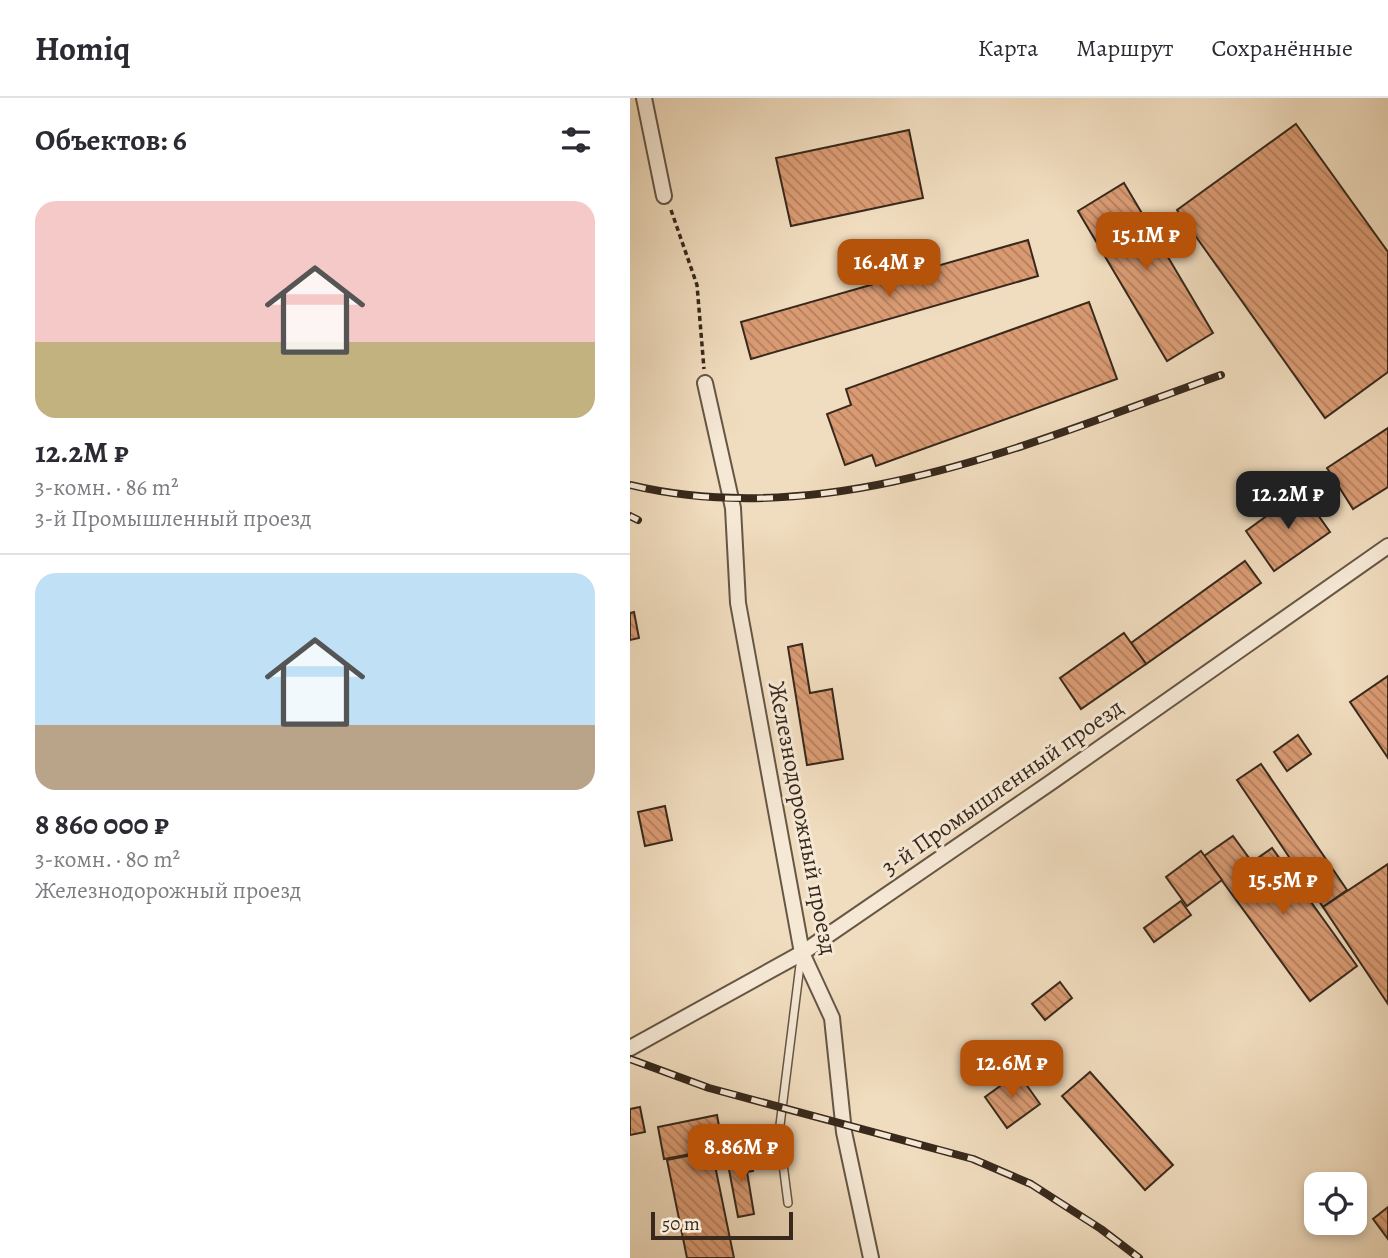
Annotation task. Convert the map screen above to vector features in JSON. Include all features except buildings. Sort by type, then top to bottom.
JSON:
[{"type":"street","points":[[644,98],[664,196]]},
{"type":"street","name":"Железнодорожный проезд","points":[[705,383],[733,508],[738,603],[802,953],[832,1018],[844,1132],[871,1258]]},
{"type":"street","name":"3-й Промышленный проезд","points":[[630,1048],[802,953],[1050,783],[1388,545]]},
{"type":"lane","points":[[788,1203],[779,1133],[802,953]]},
{"type":"path","points":[[664,196],[680,228],[697,285],[705,383]]},
{"type":"railway","points":[[630,485],[705,497],[781,497],[856,489],[931,473],[1005,451],[1221,375]]},
{"type":"railway","points":[[630,516],[638,520]]},
{"type":"railway","points":[[630,1059],[709,1088],[973,1159],[1031,1184],[1101,1229],[1139,1258]]}]
